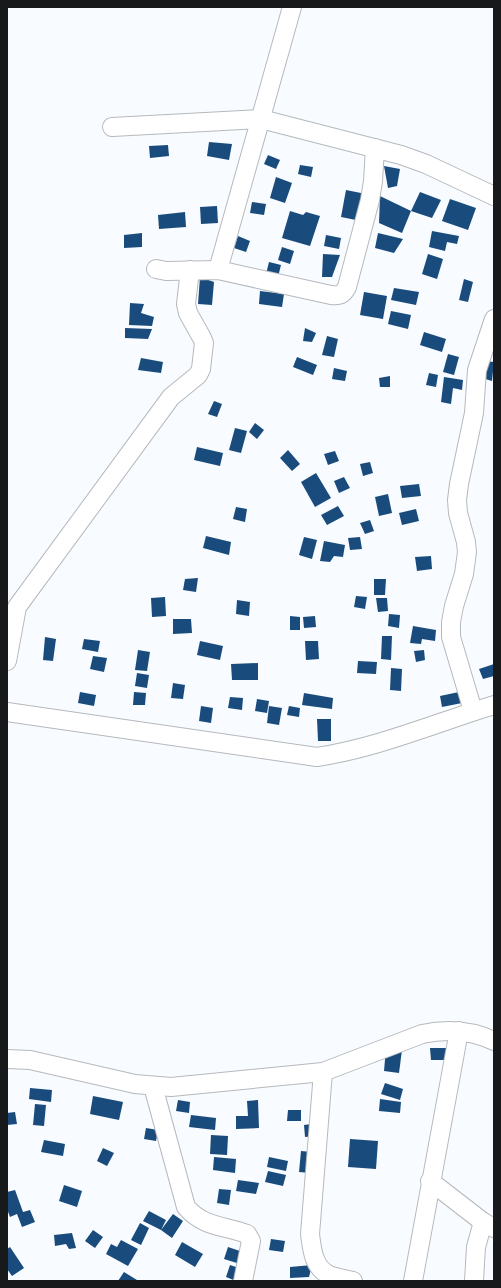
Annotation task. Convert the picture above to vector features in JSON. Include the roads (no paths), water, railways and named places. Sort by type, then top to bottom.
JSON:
[{"type":"street","points":[[218,270],[292,7]]},
{"type":"street","points":[[112,127],[261,119],[401,155],[426,164],[494,196]]},
{"type":"street","points":[[156,269],[166,271],[218,270],[338,296],[345,292],[347,287],[370,200],[375,148]]},
{"type":"street","points":[[7,661],[17,606],[171,397],[198,375],[204,343],[188,313],[186,304],[190,270]]},
{"type":"street","points":[[473,711],[451,637],[451,622],[454,606],[464,574],[468,552],[458,513],[457,500],[474,413],[477,370],[494,318]]},
{"type":"street","points":[[7,712],[317,757],[337,754],[381,742],[494,705]]},
{"type":"street","points":[[7,1058],[30,1060],[115,1080],[153,1086],[172,1087],[323,1072],[422,1034],[439,1031],[459,1031],[476,1034],[493,1040]]},
{"type":"street","points":[[413,1281],[430,1181],[459,1031]]},
{"type":"street","points":[[323,1072],[310,1234],[312,1252],[319,1267],[329,1275],[354,1281]]},
{"type":"street","points":[[153,1086],[186,1207],[193,1215],[205,1222],[247,1234],[250,1241],[243,1281]]},
{"type":"street","points":[[430,1181],[489,1225],[476,1247],[474,1281]]}]
